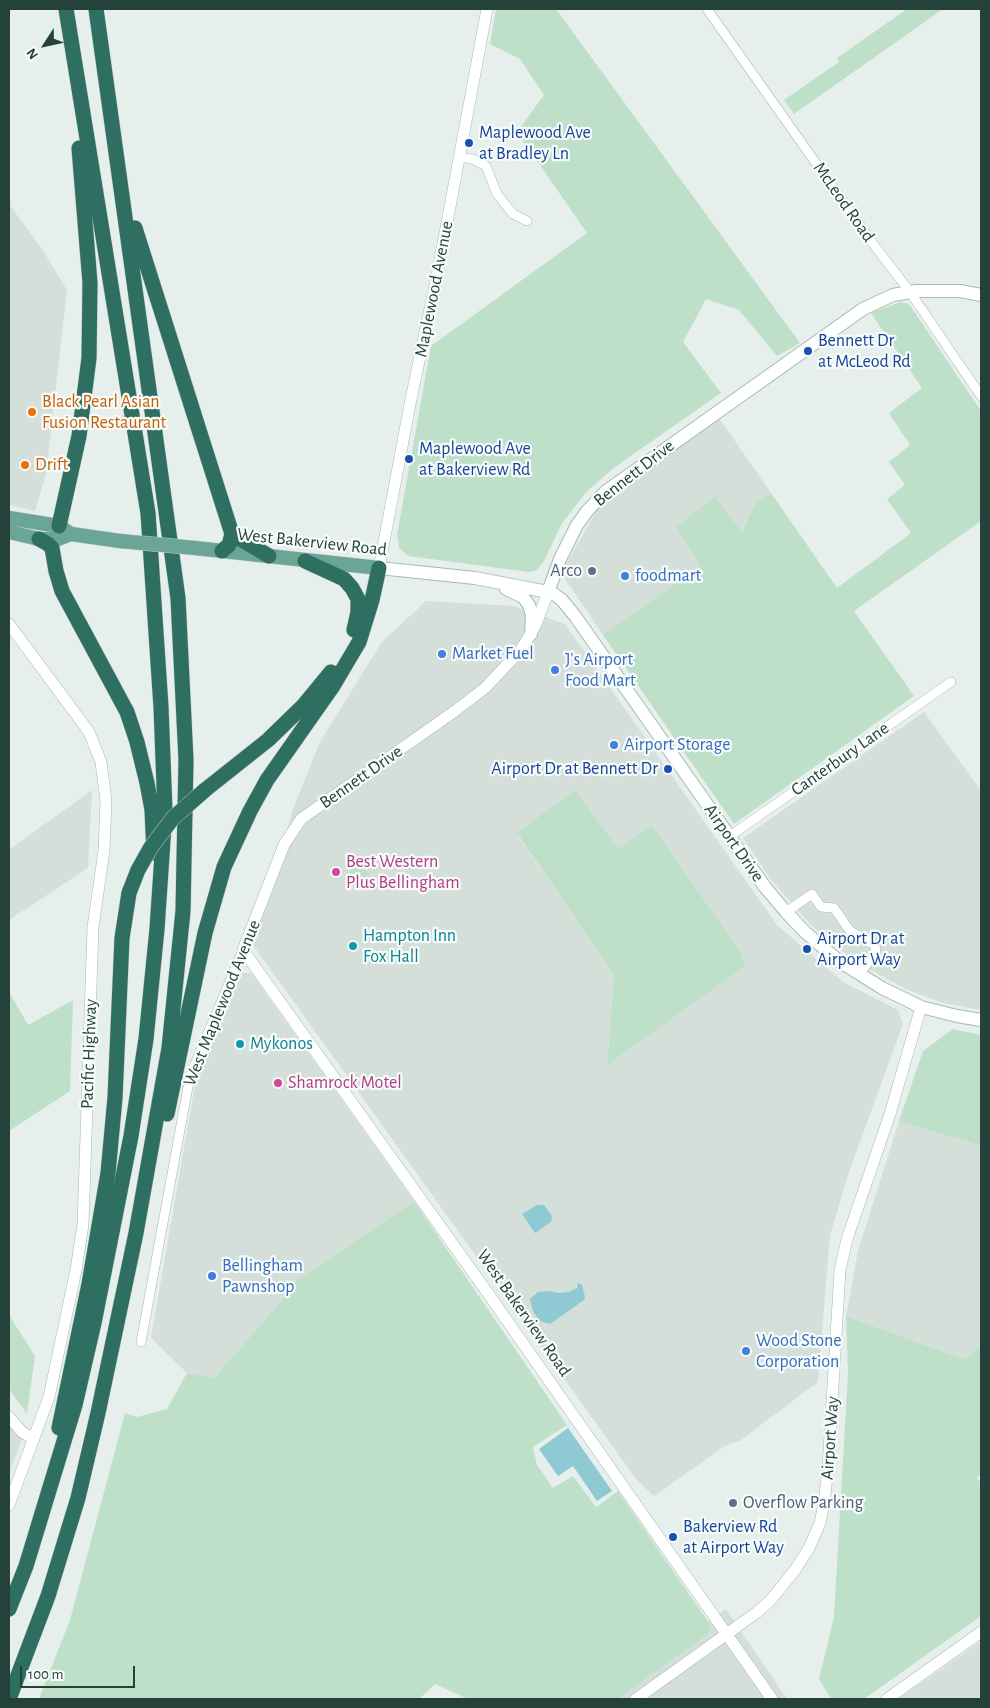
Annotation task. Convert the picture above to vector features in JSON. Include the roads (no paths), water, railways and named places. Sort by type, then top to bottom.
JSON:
[{"type":"highway","points":[[9,1699],[48,1596],[78,1498],[98,1413],[136,1233],[169,1048],[183,911],[186,760],[178,598],[96,9]]},
{"type":"highway","points":[[66,15],[88,242],[90,283],[88,358],[66,530]]},
{"type":"highway","points":[[9,1609],[26,1566],[75,1405],[98,1304],[131,1136],[146,1039],[157,929],[165,811],[161,707],[148,513],[66,15]]},
{"type":"highway","points":[[100,36],[136,234],[232,534],[229,545],[222,551]]},
{"type":"highway","points":[[232,534],[269,556]]},
{"type":"highway","points":[[39,540],[52,548],[62,590],[127,712],[137,742],[152,810],[157,929]]},
{"type":"highway","points":[[305,561],[344,579],[352,588],[358,599],[358,612],[354,630]]},
{"type":"highway","points":[[136,1233],[165,1123],[205,932],[224,867],[250,811],[267,780],[333,686],[359,642],[372,600],[379,568]]},
{"type":"highway","points":[[39,1525],[89,1284],[108,1173],[115,1098],[122,938],[129,893],[138,870],[151,847],[174,818],[205,790],[268,740],[323,684],[339,661],[354,630],[379,568]]},
{"type":"main road","name":"Bennett Drive","points":[[548,592],[558,564],[577,525],[605,492],[863,309],[893,295],[910,292],[960,291],[981,295]]},
{"type":"main road","name":"West Bakerview Road","points":[[9,518],[120,541],[475,578],[548,592]]},
{"type":"main road","name":"West Bakerview Road","points":[[9,532],[39,540],[58,539],[66,530]]},
{"type":"main road","points":[[558,564],[559,581],[575,616]]},
{"type":"main road","points":[[475,578],[518,593],[523,597],[532,610],[530,634]]},
{"type":"main road","name":"Airport Drive","points":[[548,592],[562,600],[575,616],[765,887],[786,912],[823,948],[882,988],[921,1007],[981,1020]]},
{"type":"street","name":"Maplewood Avenue","points":[[379,568],[411,399],[437,276],[487,9]]},
{"type":"street","name":"McLeod Road","points":[[707,9],[866,234],[910,292],[981,396]]},
{"type":"street","points":[[459,157],[472,159],[486,166],[498,194],[513,214],[528,221]]},
{"type":"street","name":"Bennett Drive","points":[[301,819],[482,690],[519,652],[530,634],[548,592]]},
{"type":"street","name":"Pacific Highway","points":[[9,624],[89,732],[100,762],[106,801],[104,851],[93,927],[83,1224],[76,1270],[49,1397],[9,1505]]},
{"type":"street","name":"Canterbury Lane","points":[[730,836],[951,682]]},
{"type":"street","name":"West Maplewood Avenue","points":[[141,1342],[190,1076],[243,950],[284,845],[301,819]]},
{"type":"street","points":[[786,912],[812,894],[821,907],[834,908],[850,930],[875,946],[876,953],[859,974]]},
{"type":"street","name":"West Bakerview Road","points":[[243,950],[487,1292],[772,1699]]},
{"type":"street","name":"Airport Way","points":[[636,1699],[756,1613],[777,1593],[809,1548],[820,1522],[828,1468],[840,1270],[847,1239],[890,1114],[921,1007]]},
{"type":"street","points":[[9,1417],[22,1432],[34,1439]]},
{"type":"street","points":[[887,1699],[981,1632]]},
{"type":"water","points":[[537,1205],[544,1205],[552,1216],[551,1222],[535,1233],[522,1214]]},
{"type":"water","points":[[578,1283],[582,1285],[584,1300],[550,1324],[539,1321],[533,1311],[530,1299],[538,1292],[569,1292],[577,1288]]},
{"type":"water","points":[[568,1428],[612,1491],[597,1501],[573,1466],[558,1476],[539,1449]]},
{"type":"place","name":"Maplewood Ave at Bradley Ln","points":[[469,143]]},
{"type":"place","name":"Bennett Dr at McLeod Rd","points":[[808,351]]},
{"type":"place","name":"Black Pearl Asian Fusion Restaurant","points":[[32,412]]},
{"type":"place","name":"Maplewood Ave at Bakerview Rd","points":[[409,459]]},
{"type":"place","name":"Drift","points":[[25,465]]},
{"type":"place","name":"Arco","points":[[592,571]]},
{"type":"place","name":"foodmart","points":[[625,576]]},
{"type":"place","name":"Market Fuel","points":[[442,654]]},
{"type":"place","name":"J's Airport Food Mart","points":[[555,670]]},
{"type":"place","name":"Airport Storage","points":[[614,745]]},
{"type":"place","name":"Airport Dr at Bennett Dr","points":[[668,769]]},
{"type":"place","name":"Best Western Plus Bellingham","points":[[336,872]]},
{"type":"place","name":"Hampton Inn Fox Hall","points":[[353,946]]},
{"type":"place","name":"Airport Dr at Airport Way","points":[[807,949]]},
{"type":"place","name":"Mykonos","points":[[240,1044]]},
{"type":"place","name":"Shamrock Motel","points":[[278,1083]]},
{"type":"place","name":"Bellingham Pawnshop","points":[[212,1276]]},
{"type":"place","name":"Wood Stone Corporation","points":[[746,1351]]},
{"type":"place","name":"Overflow Parking","points":[[733,1503]]},
{"type":"place","name":"Bakerview Rd at Airport Way","points":[[673,1537]]}]
